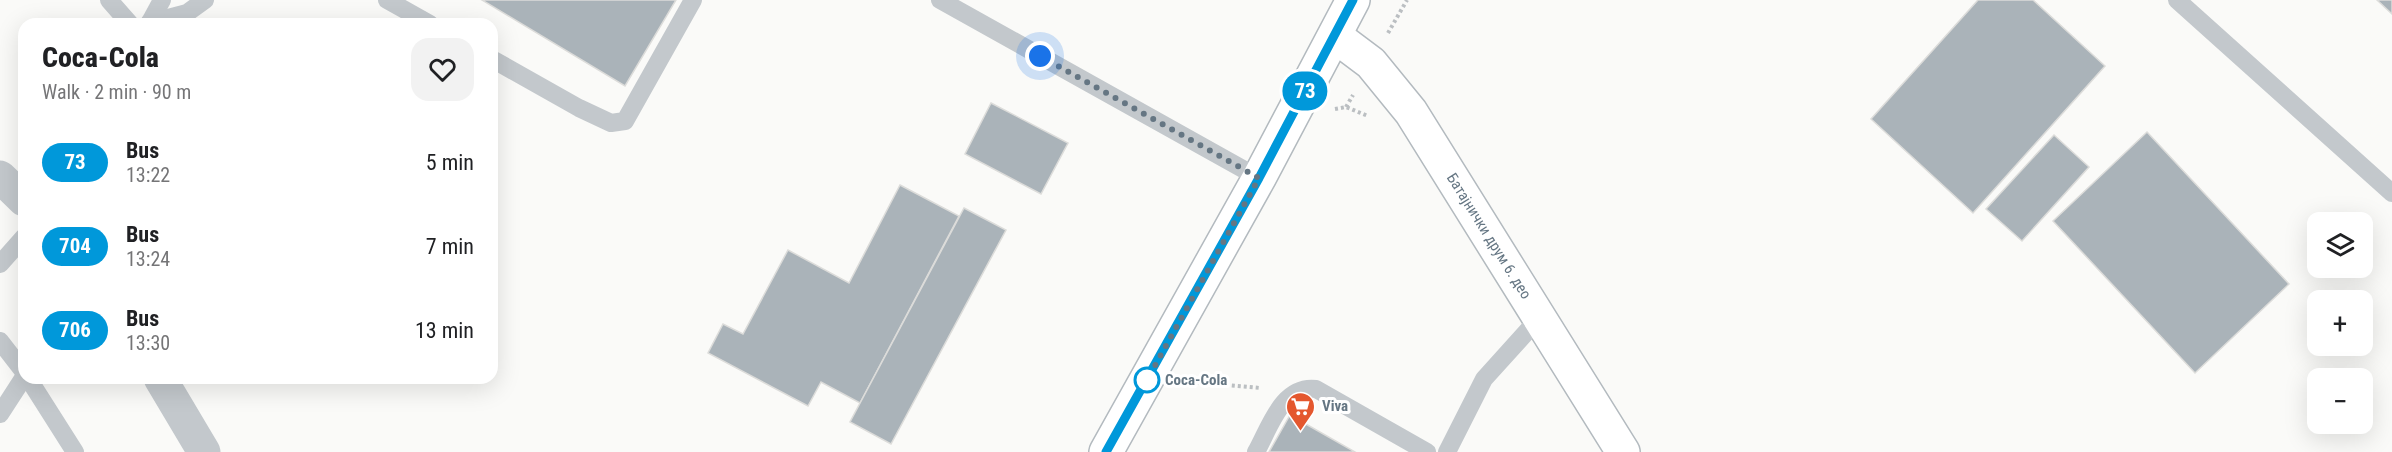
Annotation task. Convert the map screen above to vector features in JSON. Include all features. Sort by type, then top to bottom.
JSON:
[{"type":"main road","points":[[1106,452],[1259,178],[1353,0]]},
{"type":"main road","name":"Батајнички друм 6. део","points":[[1335,36],[1371,63],[1411,112],[1623,452]]},
{"type":"street","points":[[0,177],[18,194]]},
{"type":"street","points":[[164,384],[204,452]]},
{"type":"lane","points":[[108,0],[124,18]]},
{"type":"lane","points":[[152,18],[162,0]]},
{"type":"lane","points":[[170,18],[187,13],[205,0]]},
{"type":"lane","points":[[387,0],[419,18]]},
{"type":"lane","points":[[498,62],[600,118],[611,123],[625,121],[693,0]]},
{"type":"lane","points":[[940,0],[1259,178]]},
{"type":"lane","points":[[2177,0],[2392,193]]},
{"type":"lane","points":[[0,264],[18,244]]},
{"type":"lane","points":[[1447,452],[1484,380],[1540,317]]},
{"type":"lane","points":[[0,341],[18,366]]},
{"type":"lane","points":[[0,414],[20,384]]},
{"type":"lane","points":[[30,384],[75,452]]},
{"type":"lane","points":[[1256,452],[1283,404],[1293,393],[1305,388],[1316,390],[1427,452]]},
{"type":"path","points":[[1147,380],[1207,381],[1293,393]]},
{"type":"building","points":[[482,0],[676,0],[625,86]]},
{"type":"building","points":[[1978,0],[2033,0],[2105,66],[1973,213],[1871,119]]},
{"type":"building","points":[[2377,0],[2392,0],[2392,14]]},
{"type":"building","points":[[991,103],[1068,143],[1041,194],[965,154]]},
{"type":"building","points":[[2147,132],[2289,284],[2195,373],[2053,221]]},
{"type":"building","points":[[2054,135],[2089,167],[2022,241],[1986,209]]},
{"type":"building","points":[[900,185],[959,216],[860,403],[821,382],[808,406],[708,353],[723,324],[743,334],[788,250],[849,283]]},
{"type":"building","points":[[964,208],[1006,230],[891,444],[850,422]]},
{"type":"building","points":[[1290,415],[1355,452],[1269,452]]},
{"type":"bus line","name":"73","points":[[1106,452],[1259,178],[1353,0]]},
{"type":"place","name":"Coca-Cola","points":[[1147,380]]},
{"type":"place","name":"Viva","points":[[1301,432]]},
{"type":"route","points":[[1040,56],[1259,178],[1147,380]]}]
